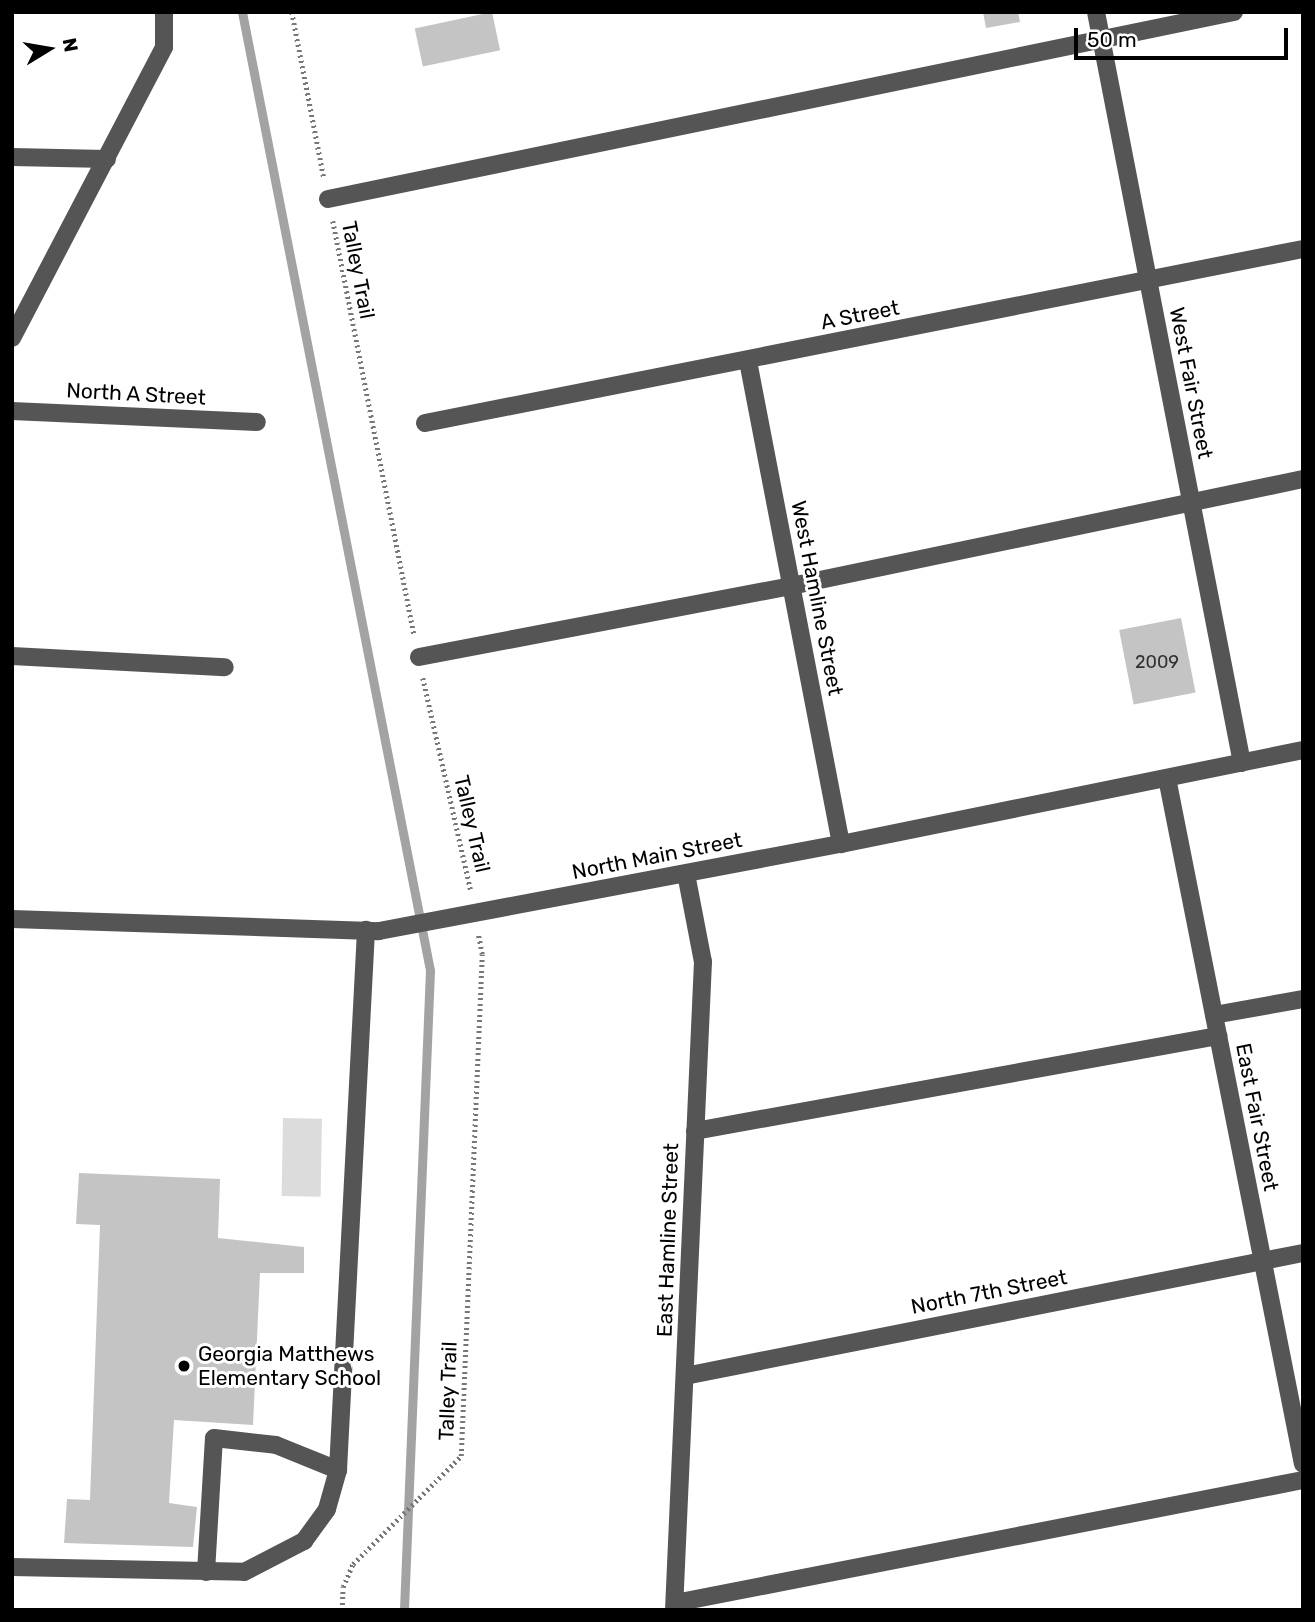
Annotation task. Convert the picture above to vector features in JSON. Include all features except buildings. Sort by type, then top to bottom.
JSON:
[{"type":"street","points":[[12,338],[164,47],[164,12]]},
{"type":"street","name":"West Fair Street","points":[[1096,12],[1242,763]]},
{"type":"street","points":[[328,199],[1234,12]]},
{"type":"street","points":[[12,157],[107,159]]},
{"type":"street","name":"A Street","points":[[425,423],[1303,249]]},
{"type":"street","name":"West Hamline Street","points":[[748,361],[841,844]]},
{"type":"street","name":"North A Street","points":[[12,411],[257,422]]},
{"type":"street","points":[[419,657],[791,586],[1303,479]]},
{"type":"street","points":[[12,656],[225,667]]},
{"type":"street","name":"North Main Street","points":[[12,919],[373,931],[841,844],[1303,750]]},
{"type":"street","name":"East Fair Street","points":[[1167,778],[1303,1464]]},
{"type":"street","name":"East Hamline Street","points":[[674,1606],[703,962],[686,874]]},
{"type":"street","points":[[12,1567],[244,1572],[304,1541],[327,1509],[338,1470],[373,931]]},
{"type":"street","points":[[1214,1015],[1303,999]]},
{"type":"street","points":[[695,1131],[1218,1036]]},
{"type":"street","name":"North 7th Street","points":[[685,1376],[1303,1253]]},
{"type":"street","points":[[206,1572],[214,1438],[276,1445],[338,1470]]},
{"type":"street","points":[[674,1606],[1303,1480]]},
{"type":"path","name":"Talley Trail","points":[[292,12],[468,915],[482,954],[461,1456],[353,1564],[343,1587],[342,1610]]},
{"type":"shaded area","points":[[283,1118],[322,1119],[321,1197],[282,1196]]},
{"type":"waterway","points":[[242,12],[430,970],[404,1610]]},
{"type":"place","name":"Georgia Matthews Elementary School","points":[[184,1366]]}]
